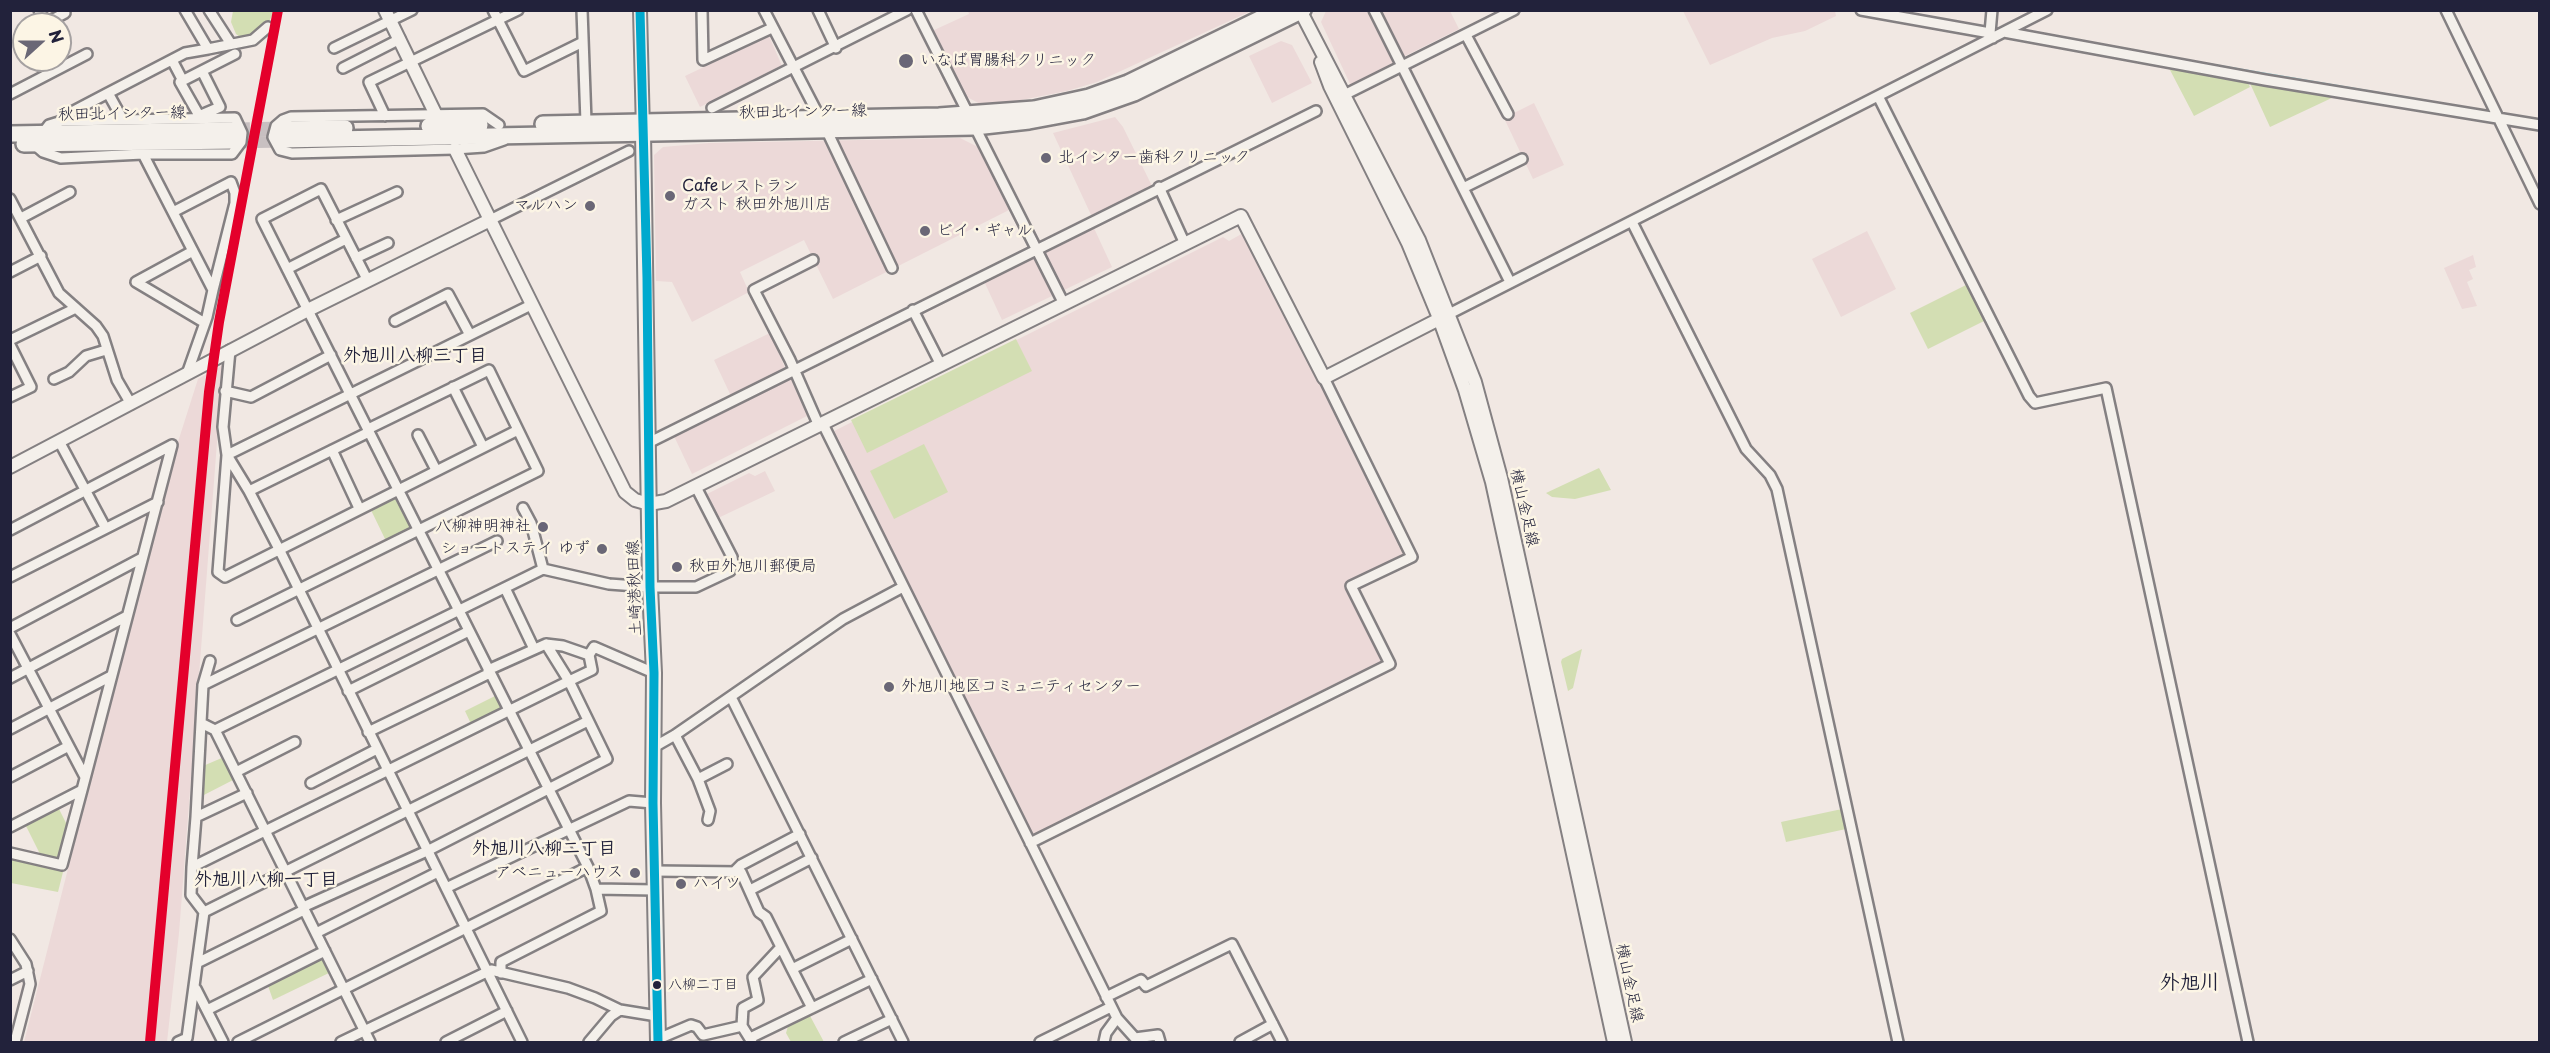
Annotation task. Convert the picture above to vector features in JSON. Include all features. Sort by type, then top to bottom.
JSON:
[{"type":"main road","name":"秋田北インター線","points":[[972,121],[1053,106],[1107,91],[1158,70],[1278,10]]},
{"type":"main road","name":"秋田北インター線","points":[[643,127],[586,122],[280,135],[485,141],[516,135],[643,127],[972,121],[1053,117],[1116,100],[1165,80],[1302,11]]},
{"type":"main road","name":"土崎港秋田線","points":[[643,127],[650,587],[654,672],[653,803],[658,1041]]},
{"type":"main road","name":"秋田北インター線","points":[[10,134],[39,139]]},
{"type":"main road","name":"秋田北インター線","points":[[10,144],[39,139],[235,136]]},
{"type":"street","points":[[185,10],[208,49]]},
{"type":"street","points":[[209,10],[231,44]]},
{"type":"street","points":[[334,48],[388,16],[412,10]]},
{"type":"street","points":[[493,10],[524,71],[583,42]]},
{"type":"street","points":[[385,116],[369,82],[518,10]]},
{"type":"street","points":[[582,10],[586,122]]},
{"type":"street","points":[[640,10],[643,127]]},
{"type":"street","points":[[702,10],[703,60],[772,28]]},
{"type":"street","points":[[764,10],[823,124],[892,268]]},
{"type":"street","points":[[818,10],[836,48]]},
{"type":"street","points":[[712,108],[836,48],[907,10]]},
{"type":"street","points":[[916,10],[1064,304]]},
{"type":"street","points":[[1374,10],[1510,282]]},
{"type":"street","points":[[1346,94],[1514,10]]},
{"type":"street","points":[[1861,10],[1991,31],[2007,31],[2265,80],[2498,115],[2540,125]]},
{"type":"street","points":[[1991,31],[1992,10]]},
{"type":"street","points":[[2007,31],[2047,10]]},
{"type":"street","points":[[2446,10],[2540,204]]},
{"type":"street","name":"横山金足線","points":[[1302,11],[1419,240],[1444,316],[1492,482],[1614,1042]]},
{"type":"street","name":"横山金足線","points":[[1302,11],[1330,86],[1444,316],[1474,382],[1501,478],[1625,1042]]},
{"type":"street","points":[[388,16],[436,115]]},
{"type":"street","points":[[62,121],[68,114],[185,52],[253,40],[268,27]]},
{"type":"street","points":[[1324,378],[1878,96],[1991,31]]},
{"type":"street","points":[[1466,35],[1508,114]]},
{"type":"street","points":[[343,68],[400,39]]},
{"type":"street","points":[[10,94],[87,54]]},
{"type":"street","points":[[200,118],[180,82],[235,54]]},
{"type":"street","points":[[172,60],[183,81]]},
{"type":"street","points":[[200,118],[220,107],[202,71]]},
{"type":"street","points":[[108,93],[123,120]]},
{"type":"street","points":[[1878,96],[2029,396],[2035,403],[2106,388],[2248,1042]]},
{"type":"street","points":[[648,443],[1316,111]]},
{"type":"street","points":[[485,141],[455,149],[292,153],[280,150],[273,137],[276,126],[291,117],[483,114],[499,125]]},
{"type":"street","points":[[200,118],[235,118],[242,133],[237,149],[232,154],[143,154],[61,158],[44,152],[39,139],[49,125],[62,121],[200,118]]},
{"type":"street","points":[[455,149],[625,492],[635,500],[649,504],[666,501],[696,487],[1241,216],[1412,556],[1351,586],[1390,664],[1030,843]]},
{"type":"street","points":[[10,467],[308,310],[629,151]]},
{"type":"street","points":[[143,154],[213,290]]},
{"type":"street","points":[[1463,188],[1522,159]]},
{"type":"street","points":[[173,212],[231,182],[235,193],[235,203],[205,323],[187,374]]},
{"type":"street","points":[[1158,188],[1185,244]]},
{"type":"street","points":[[368,281],[321,189],[262,219],[588,867],[596,889],[601,911],[501,962],[501,973]]},
{"type":"street","points":[[21,218],[70,192]]},
{"type":"street","points":[[336,220],[397,192]]},
{"type":"street","points":[[10,199],[59,293],[96,326],[102,336],[117,380],[131,404]]},
{"type":"street","points":[[1632,222],[1746,448],[1770,475],[1777,489],[1898,1042]]},
{"type":"street","points":[[287,269],[346,239]]},
{"type":"street","points":[[356,258],[388,243]]},
{"type":"street","points":[[193,251],[136,282],[205,323]]},
{"type":"street","points":[[10,272],[41,256]]},
{"type":"street","points":[[813,260],[754,290],[1111,1007],[1117,1018],[1135,1038],[1158,1035],[1160,1042]]},
{"type":"street","points":[[395,321],[448,294],[470,335]]},
{"type":"street","points":[[227,455],[531,305]]},
{"type":"street","points":[[10,340],[76,308]]},
{"type":"street","points":[[913,310],[941,365]]},
{"type":"street","points":[[10,345],[31,387],[10,397]]},
{"type":"street","points":[[54,379],[69,372],[86,356],[106,350]]},
{"type":"street","points":[[230,351],[223,427],[227,455],[218,572],[225,577],[518,430]]},
{"type":"street","points":[[225,391],[251,397],[331,356]]},
{"type":"street","points":[[10,370],[20,365]]},
{"type":"street","points":[[237,620],[538,471],[489,370],[249,491]]},
{"type":"street","points":[[453,387],[483,447]]},
{"type":"street","points":[[418,435],[436,470]]},
{"type":"street","points":[[58,441],[105,527]]},
{"type":"street","points":[[10,530],[172,445],[62,865],[10,853]]},
{"type":"street","points":[[332,450],[359,508]]},
{"type":"street","points":[[227,455],[249,491],[279,549],[522,1042]]},
{"type":"street","points":[[215,730],[285,697],[337,668],[543,569],[609,584],[650,587],[696,587],[730,571],[733,564],[696,487]]},
{"type":"street","points":[[10,577],[158,502]]},
{"type":"street","points":[[523,508],[531,523],[543,569]]},
{"type":"street","points":[[203,685],[497,541]]},
{"type":"street","points":[[10,628],[142,558]]},
{"type":"street","points":[[654,747],[843,620],[903,586]]},
{"type":"street","points":[[504,588],[534,649]]},
{"type":"street","points":[[10,678],[127,616]]},
{"type":"street","points":[[348,691],[469,631]]},
{"type":"street","points":[[10,634],[84,777]]},
{"type":"street","points":[[368,732],[546,644],[563,646],[588,655]]},
{"type":"street","points":[[197,963],[427,851],[607,759],[568,681],[546,644]]},
{"type":"street","points":[[588,655],[594,647],[654,672]]},
{"type":"street","points":[[192,867],[592,670],[588,655]]},
{"type":"street","points":[[178,1042],[187,1038],[204,912],[191,895],[203,685],[210,661]]},
{"type":"street","points":[[10,729],[111,676]]},
{"type":"street","points":[[731,697],[903,1042]]},
{"type":"street","points":[[204,912],[588,721]]},
{"type":"street","points":[[201,723],[215,730],[370,1042]]},
{"type":"street","points":[[675,735],[698,779],[710,812],[708,820]]},
{"type":"street","points":[[236,772],[295,742]]},
{"type":"street","points":[[10,777],[68,747]]},
{"type":"street","points":[[311,783],[377,749]]},
{"type":"street","points":[[698,779],[727,764]]},
{"type":"street","points":[[10,827],[82,790]]},
{"type":"street","points":[[196,818],[247,793]]},
{"type":"street","points":[[446,888],[629,801],[653,803]]},
{"type":"street","points":[[736,870],[741,865],[800,834]]},
{"type":"street","points":[[750,890],[812,858]]},
{"type":"street","points":[[238,1042],[588,867]]},
{"type":"street","points":[[655,871],[709,873],[736,870],[741,872],[759,912],[766,917],[812,1008]]},
{"type":"street","points":[[316,933],[438,872]]},
{"type":"street","points":[[596,889],[655,890]]},
{"type":"street","points":[[10,939],[28,971],[30,984],[15,1042]]},
{"type":"street","points":[[792,969],[852,939]]},
{"type":"street","points":[[1106,997],[1141,980],[1146,986],[1232,944],[1282,1042]]},
{"type":"street","points":[[781,947],[753,977],[759,1000],[743,1008],[742,1026],[751,1040],[872,979]]},
{"type":"street","points":[[207,1010],[325,951]]},
{"type":"street","points":[[10,980],[28,971]]},
{"type":"street","points":[[341,1042],[487,971],[568,988],[620,1010],[657,1016]]},
{"type":"street","points":[[195,986],[223,1042]]},
{"type":"street","points":[[1040,1042],[1051,1040],[1111,1007]]},
{"type":"street","points":[[589,1042],[610,1016],[620,1010]]},
{"type":"street","points":[[446,1042],[507,1011]]},
{"type":"street","points":[[1104,1042],[1106,1033],[1117,1018]]},
{"type":"street","points":[[844,1042],[892,1020]]},
{"type":"street","points":[[10,1028],[20,1023]]},
{"type":"street","points":[[1240,1042],[1273,1024]]},
{"type":"street","points":[[658,1041],[691,1025],[697,1027],[703,1035],[720,1038],[742,1026]]},
{"type":"shaded area","points":[[968,11],[1251,11],[1097,82],[1067,91],[986,107],[967,97],[932,31],[969,14]]},
{"type":"shaded area","points":[[1326,11],[1371,11],[1398,64],[1352,88],[1321,22]]},
{"type":"shaded area","points":[[1381,11],[1450,11],[1459,29],[1403,57]]},
{"type":"shaded area","points":[[1683,11],[1835,11],[1836,16],[1805,31],[1772,38],[1710,65]]},
{"type":"shaded area","points":[[769,36],[782,66],[700,107],[685,76]]},
{"type":"shaded area","points":[[1281,41],[1292,45],[1312,83],[1272,103],[1249,56]]},
{"type":"shaded area","points":[[1534,103],[1564,165],[1533,179],[1504,118]]},
{"type":"shaded area","points":[[1115,117],[1123,127],[1152,186],[1092,217],[1053,133]]},
{"type":"shaded area","points":[[960,138],[978,147],[1009,210],[833,299],[804,240],[740,272],[749,292],[692,322],[672,282],[656,281],[654,155],[663,147],[709,143]]},
{"type":"shaded area","points":[[1093,226],[1112,267],[1062,291],[1042,250]]},
{"type":"shaded area","points":[[1867,231],[1896,289],[1841,317],[1812,259]]},
{"type":"shaded area","points":[[1245,232],[1408,560],[1357,587],[1391,657],[1034,837],[832,432],[1223,237],[1229,241]]},
{"type":"shaded area","points":[[1033,255],[1052,296],[1002,320],[983,279]]},
{"type":"shaded area","points":[[2473,255],[2476,267],[2469,270],[2473,279],[2467,282],[2477,306],[2462,309],[2444,268]]},
{"type":"shaded area","points":[[770,333],[785,368],[731,396],[714,360]]},
{"type":"shaded area","points":[[223,365],[179,933],[167,1042],[24,1042],[170,467],[198,379]]},
{"type":"shaded area","points":[[790,375],[809,415],[692,474],[673,434]]},
{"type":"shaded area","points":[[765,471],[775,491],[716,519],[705,495],[749,473],[755,476]]},
{"type":"green space","points":[[233,11],[274,11],[269,22],[253,37],[244,40],[236,34],[231,22]]},
{"type":"green space","points":[[2173,67],[2246,79],[2250,87],[2194,116],[2170,70]]},
{"type":"green space","points":[[2248,79],[2336,96],[2270,127]]},
{"type":"green space","points":[[1968,284],[1986,320],[1928,349],[1910,313]]},
{"type":"green space","points":[[1016,339],[1032,371],[867,453],[851,420]]},
{"type":"green space","points":[[924,444],[948,492],[894,519],[870,471]]},
{"type":"green space","points":[[1599,468],[1611,490],[1575,499],[1552,497],[1546,493]]},
{"type":"green space","points":[[396,496],[412,527],[386,541],[370,508]]},
{"type":"green space","points":[[1582,649],[1573,688],[1568,691],[1562,659]]},
{"type":"green space","points":[[497,695],[504,711],[472,726],[465,711]]},
{"type":"green space","points":[[224,757],[235,779],[200,797],[203,766]]},
{"type":"green space","points":[[58,807],[68,827],[59,862],[42,858],[25,824]]},
{"type":"green space","points":[[1842,809],[1846,829],[1786,842],[1781,822]]},
{"type":"green space","points":[[10,856],[64,868],[58,892],[11,883]]},
{"type":"green space","points":[[322,956],[331,972],[273,1000],[267,983]]},
{"type":"green space","points":[[809,1014],[824,1042],[791,1042],[786,1033],[789,1023]]},
{"type":"waterway","points":[[2149,54],[2492,112]]},
{"type":"waterway","points":[[2501,114],[2519,117]]},
{"type":"tunnel","points":[[235,130],[280,129]]},
{"type":"tunnel","points":[[234,141],[279,140]]},
{"type":"transit line","points":[[150,1042],[209,392],[219,322],[278,10]]},
{"type":"transit line","points":[[640,10],[647,278],[650,587],[654,673],[653,803],[658,1042]]},
{"type":"place","name":"いなば胃腸科クリニック","points":[[906,61]]},
{"type":"place","name":"北インター歯科クリニック","points":[[1046,158]]},
{"type":"place","name":"Cafeレストラン ガスト 秋田外旭川店","points":[[670,196]]},
{"type":"place","name":"マルハン","points":[[590,206]]},
{"type":"place","name":"ビイ・ギャル","points":[[925,231]]},
{"type":"place","name":"八柳神明神社","points":[[543,527]]},
{"type":"place","name":"ショートステイ ゆず","points":[[602,549]]},
{"type":"place","name":"秋田外旭川郵便局","points":[[677,567]]},
{"type":"place","name":"外旭川地区コミュニティセンター","points":[[889,687]]},
{"type":"place","name":"アベニューハウス","points":[[635,873]]},
{"type":"place","name":"ハイツ","points":[[681,884]]},
{"type":"place","name":"八柳二丁目","points":[[657,985]]},
{"type":"district","name":"外旭川八柳三丁目","points":[[415,356]]},
{"type":"district","name":"外旭川八柳二丁目","points":[[544,849]]},
{"type":"district","name":"外旭川八柳一丁目","points":[[266,880]]},
{"type":"district","name":"外旭川","points":[[2190,983]]}]
